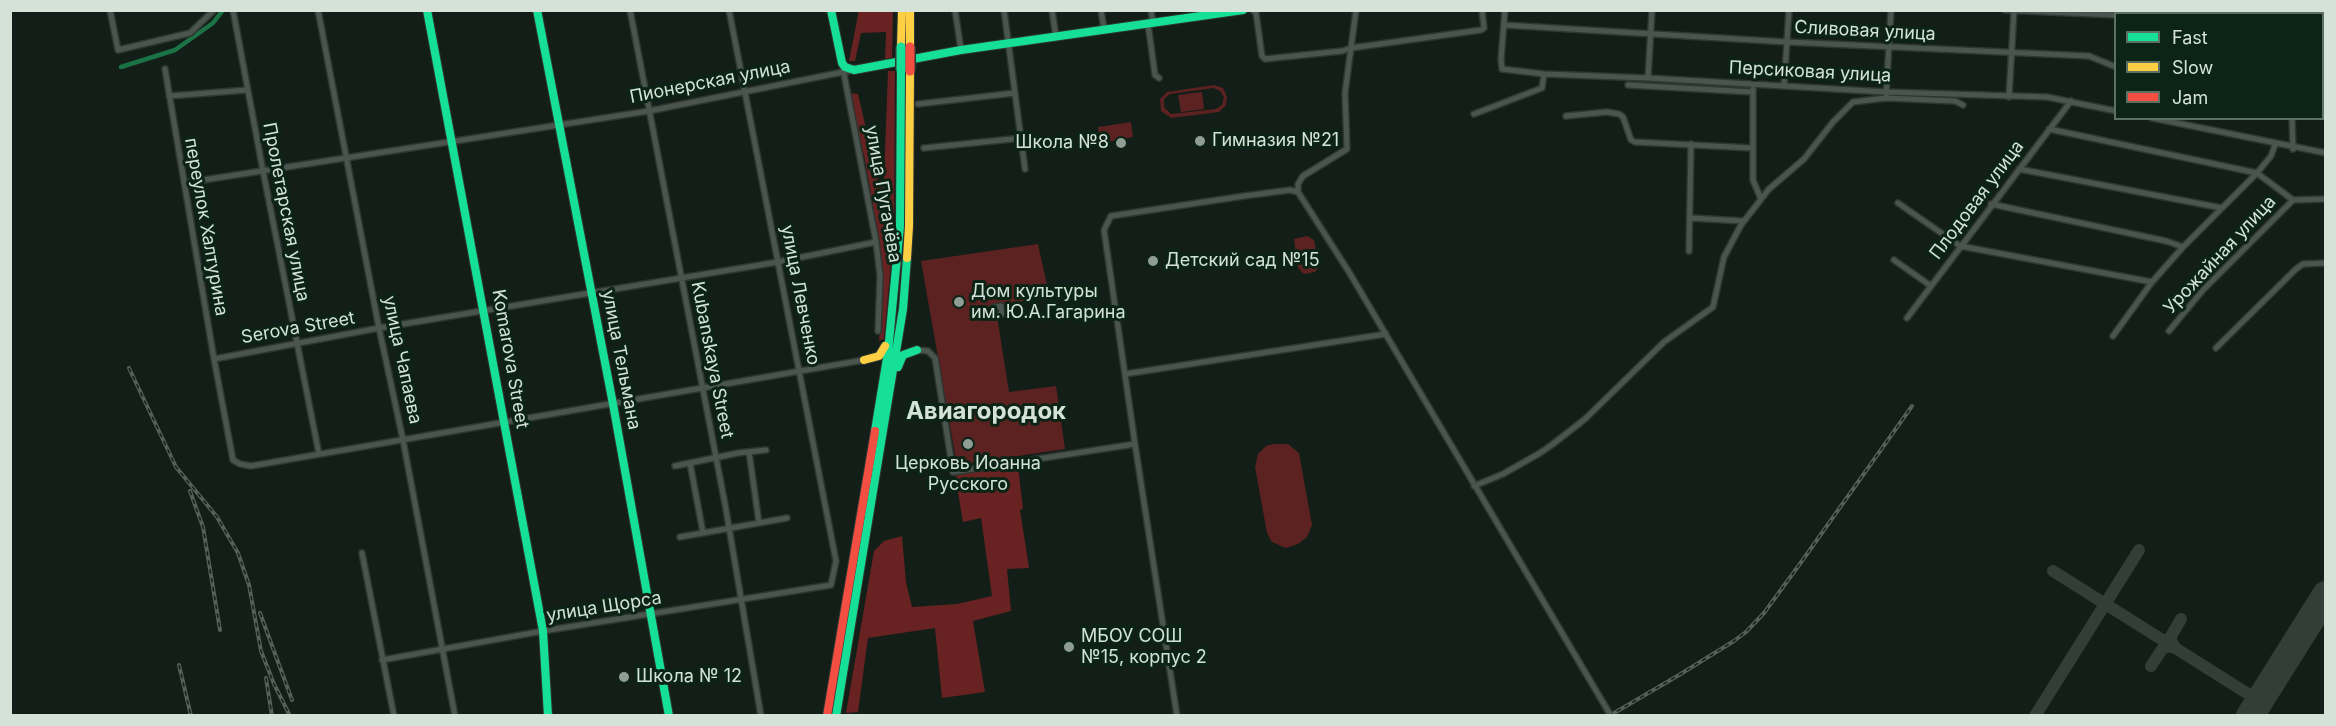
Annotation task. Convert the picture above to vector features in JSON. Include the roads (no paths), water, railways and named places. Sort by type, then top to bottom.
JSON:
[{"type":"main road","name":"Komarova Street","points":[[427,10],[543,632],[548,716]]},
{"type":"main road","name":"улица Тельмана","points":[[537,10],[613,404],[669,716]]},
{"type":"main road","name":"улица Пугачёва","points":[[831,10],[843,68]]},
{"type":"main road","points":[[902,10],[906,47]]},
{"type":"main road","points":[[827,716],[876,453],[890,392],[903,309],[906,47],[910,10]]},
{"type":"main road","points":[[843,68],[854,69],[961,50],[1151,24],[1202,13],[1243,10]]},
{"type":"main road","points":[[836,716],[876,453],[880,399],[904,226]]},
{"type":"main road","points":[[903,309],[905,322],[902,344],[906,349],[917,350]]},
{"type":"main road","points":[[864,360],[882,353],[891,317]]},
{"type":"main road","points":[[890,392],[894,387],[901,358],[917,350]]},
{"type":"main road","points":[[864,360],[870,361],[879,368],[880,399]]},
{"type":"street","points":[[110,10],[118,50],[190,33],[214,10]]},
{"type":"street","name":"улица Чапаева","points":[[318,10],[455,716]]},
{"type":"street","name":"Kubanskaya Street","points":[[630,10],[716,457],[761,716]]},
{"type":"street","name":"улица Левченко","points":[[729,10],[836,561],[831,585]]},
{"type":"street","points":[[956,10],[961,50]]},
{"type":"street","points":[[1004,10],[1026,169]]},
{"type":"street","points":[[1052,10],[1056,37]]},
{"type":"street","points":[[1101,10],[1104,29]]},
{"type":"street","points":[[1151,10],[1155,75],[1159,78]]},
{"type":"street","points":[[1253,10],[1256,13],[1262,56],[1265,59],[1342,51],[1481,30],[1484,28],[1482,10]]},
{"type":"street","points":[[1356,10],[1345,93],[1347,149],[1303,176],[1298,184],[1298,192],[1386,333],[1611,716]]},
{"type":"street","points":[[1503,25],[1505,10]]},
{"type":"street","points":[[1648,78],[1652,10]]},
{"type":"street","points":[[1784,86],[1789,10]]},
{"type":"street","points":[[1886,95],[1891,10]]},
{"type":"street","points":[[2005,10],[2114,15]]},
{"type":"street","name":"Пролетарская улица","points":[[233,11],[262,171],[319,454]]},
{"type":"street","points":[[2009,97],[2014,11]]},
{"type":"street","name":"Сливовая улица","points":[[1503,25],[1651,32],[1787,42],[2089,56],[2114,67]]},
{"type":"street","name":"Персиковая улица","points":[[1503,25],[1502,69],[1544,74],[1753,83],[1886,95],[2046,97],[2114,111]]},
{"type":"street","name":"Пионерская улица","points":[[184,183],[649,111],[746,92],[843,68]]},
{"type":"street","name":"улица Пугачёва","points":[[843,68],[876,242],[880,276],[878,331]]},
{"type":"street","name":"переулок Халтурина","points":[[165,69],[233,460],[251,466],[319,454]]},
{"type":"street","points":[[1474,114],[1542,88],[1544,74]]},
{"type":"street","points":[[1753,83],[1753,180],[1761,199]]},
{"type":"street","points":[[1628,85],[1753,92]]},
{"type":"street","points":[[169,96],[247,90]]},
{"type":"street","points":[[918,104],[1015,93]]},
{"type":"street","points":[[1474,486],[1503,474],[1553,444],[1584,419],[1664,342],[1713,307],[1724,256],[1744,221],[1769,189],[1804,159],[1853,102],[1886,95],[1954,101],[1963,105]]},
{"type":"street","name":"Плодовая улица","points":[[1907,318],[2071,101]]},
{"type":"street","points":[[1566,116],[1593,112],[1619,114],[1623,117],[1631,140],[1635,142],[1752,148]]},
{"type":"street","points":[[2161,120],[2275,145],[2325,153]]},
{"type":"street","points":[[2292,120],[2294,148]]},
{"type":"street","points":[[2049,129],[2257,173]]},
{"type":"street","points":[[924,148],[1022,138]]},
{"type":"street","points":[[1689,251],[1691,144]]},
{"type":"street","name":"Урожайная улица","points":[[2113,336],[2152,282],[2183,247],[2257,173],[2271,156],[2275,145]]},
{"type":"street","points":[[2019,169],[2222,208]]},
{"type":"street","name":"Урожайная улица","points":[[2257,173],[2293,200],[2325,199]]},
{"type":"street","points":[[1177,716],[1104,230],[1111,216],[1290,190],[1298,192]]},
{"type":"street","name":"Урожайная улица","points":[[2169,331],[2203,290],[2293,200]]},
{"type":"street","points":[[1898,203],[1960,246],[2152,282]]},
{"type":"street","points":[[1991,204],[2166,241],[2183,247]]},
{"type":"street","points":[[1690,218],[1744,221]]},
{"type":"street","name":"Serova Street","points":[[214,358],[681,276],[778,262],[876,242]]},
{"type":"street","points":[[1894,260],[1931,286]]},
{"type":"street","points":[[2216,348],[2296,269],[2303,264],[2325,263]]},
{"type":"street","points":[[1125,374],[1386,333]]},
{"type":"street","points":[[917,350],[928,351],[935,358],[953,472],[1135,444]]},
{"type":"street","points":[[319,454],[864,360]]},
{"type":"street","points":[[675,466],[766,450]]},
{"type":"street","points":[[749,452],[759,524]]},
{"type":"street","points":[[690,463],[704,533]]},
{"type":"street","points":[[680,537],[787,518]]},
{"type":"street","points":[[362,554],[394,716]]},
{"type":"street","name":"улица Щорса","points":[[382,660],[831,585]]},
{"type":"waterway","points":[[121,67],[175,50],[213,23],[223,10]]},
{"type":"railway","points":[[129,368],[176,467],[217,517],[238,553],[249,585],[261,651],[290,716]]},
{"type":"railway","points":[[1609,716],[1746,632],[1764,613],[1912,406]]},
{"type":"railway","points":[[190,491],[203,527],[220,630]]},
{"type":"railway","points":[[260,613],[292,700]]},
{"type":"railway","points":[[179,665],[191,716]]},
{"type":"railway","points":[[266,678],[272,716]]},
{"type":"place","name":"Гимназия №21","points":[[1200,141]]},
{"type":"place","name":"Школа №8","points":[[1121,143]]},
{"type":"place","name":"Детский сад №15","points":[[1153,261]]},
{"type":"place","name":"Дом культуры им. Ю.А.Гагарина","points":[[959,302]]},
{"type":"place","name":"Церковь Иоанна Русского","points":[[968,444]]},
{"type":"place","name":"МБОУ СОШ №15, корпус 2","points":[[1069,647]]},
{"type":"place","name":"Школа № 12","points":[[624,677]]},
{"type":"district","name":"Авиагородок","points":[[986,412]]}]
